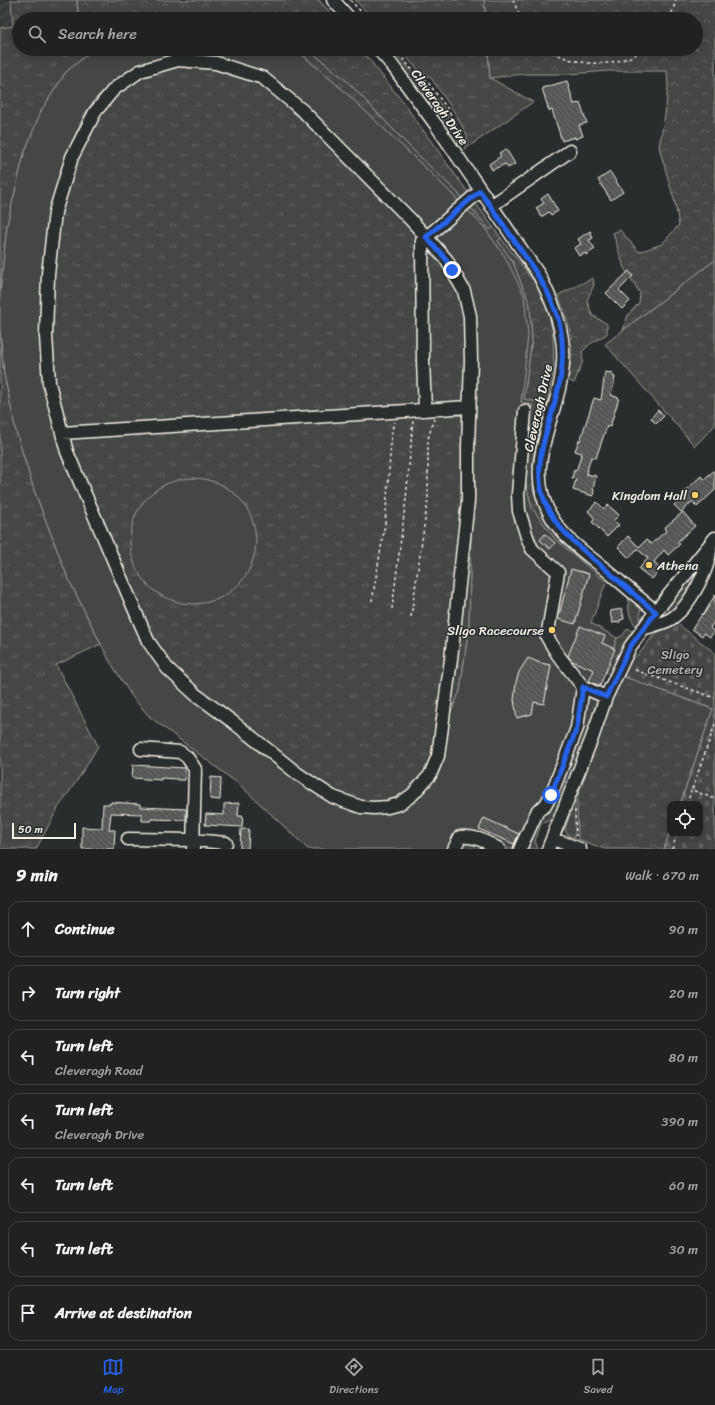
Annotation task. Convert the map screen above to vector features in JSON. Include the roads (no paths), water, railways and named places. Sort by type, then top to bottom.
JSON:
[{"type":"street","points":[[333,0],[344,12]]},
{"type":"street","name":"Cleveragh Drive","points":[[384,56],[456,155],[539,275],[551,298],[561,331],[563,362],[560,384],[539,462],[539,483],[545,504],[552,518],[573,542],[656,612]]},
{"type":"street","points":[[178,60],[216,63],[263,78],[303,111],[411,220],[446,259],[464,291],[470,316],[471,361],[469,407],[468,501],[451,659],[438,756],[430,775],[412,795],[399,804],[388,807],[362,807],[333,797],[298,774],[239,726],[195,694],[167,668],[148,641],[67,452],[49,383],[46,336],[48,274],[55,212],[72,157],[95,112],[114,89],[140,71],[178,60]]},
{"type":"street","points":[[491,206],[570,151]]},
{"type":"street","points":[[425,410],[422,241],[480,191]]},
{"type":"street","points":[[62,432],[469,407]]},
{"type":"street","points":[[524,411],[518,486],[519,511],[532,549],[558,572],[547,637],[558,656],[583,687],[606,697]]},
{"type":"street","points":[[578,848],[550,844],[592,738],[606,697],[630,647],[642,629],[713,541]]},
{"type":"street","points":[[642,629],[668,620],[681,610],[702,578],[709,562],[713,541]]},
{"type":"street","points":[[520,849],[538,810],[545,806],[551,795],[577,728],[583,687]]},
{"type":"street","points":[[140,749],[180,752],[187,756],[196,769],[193,844]]},
{"type":"street","points":[[454,849],[460,837],[468,836],[480,839],[499,849]]},
{"type":"street","points":[[128,839],[193,844],[226,843]]},
{"type":"place","name":"Kingdom Hall","points":[[695,495]]},
{"type":"place","name":"Athena","points":[[649,565]]},
{"type":"place","name":"Sligo Racecourse","points":[[552,630]]},
{"type":"park label","name":"Sligo Cemetery","points":[[675,662]]}]
